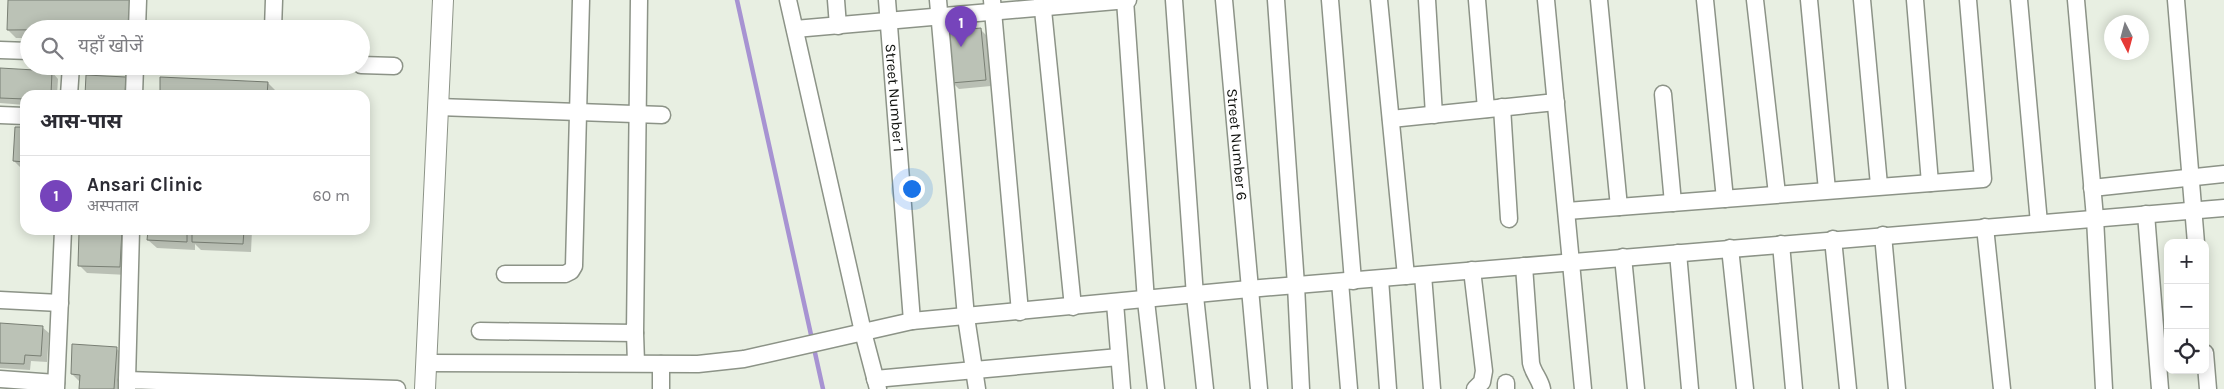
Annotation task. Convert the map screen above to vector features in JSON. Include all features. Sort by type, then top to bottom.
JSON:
[{"type":"street","points":[[137,20],[138,0]]},
{"type":"street","points":[[273,20],[274,0]]},
{"type":"street","points":[[425,389],[443,0]]},
{"type":"street","points":[[505,274],[565,274],[571,271],[574,266],[581,0]]},
{"type":"street","points":[[636,363],[637,114],[640,0]]},
{"type":"street","points":[[788,0],[863,332],[877,384],[974,370],[1119,357]]},
{"type":"street","points":[[836,0],[838,26]]},
{"type":"street","name":"Street Number 1","points":[[887,0],[912,321]]},
{"type":"street","points":[[938,0],[966,317],[977,389]]},
{"type":"street","points":[[795,29],[940,17],[993,6],[1126,0],[1146,300],[1156,389]]},
{"type":"street","points":[[1174,0],[1195,296],[1204,389]]},
{"type":"street","name":"Street Number 6","points":[[1224,0],[1259,389]]},
{"type":"street","points":[[1276,0],[1296,285],[1300,389]]},
{"type":"street","points":[[1330,0],[1346,282],[1349,389]]},
{"type":"street","points":[[1379,0],[1391,119],[1432,389]]},
{"type":"street","points":[[1427,0],[1434,115]]},
{"type":"street","points":[[1477,0],[1509,220]]},
{"type":"street","points":[[1546,0],[1583,389]]},
{"type":"street","points":[[1599,0],[1619,207]]},
{"type":"street","points":[[1705,0],[1712,48],[1725,199]]},
{"type":"street","points":[[1755,0],[1777,194]]},
{"type":"street","points":[[1809,0],[1827,190]]},
{"type":"street","points":[[1862,0],[1879,186]]},
{"type":"street","points":[[1915,0],[1930,183]]},
{"type":"street","points":[[1567,211],[1983,179],[1968,0]]},
{"type":"street","points":[[2019,0],[2039,223]]},
{"type":"street","points":[[2076,0],[2095,218],[2104,389]]},
{"type":"street","points":[[2176,0],[2196,239]]},
{"type":"street","points":[[1042,4],[1073,307]]},
{"type":"street","points":[[993,6],[1020,312]]},
{"type":"street","points":[[0,50],[20,51]]},
{"type":"street","points":[[370,65],[394,66]]},
{"type":"street","points":[[69,90],[70,75]]},
{"type":"street","points":[[134,90],[135,75]]},
{"type":"street","points":[[1663,94],[1673,203]]},
{"type":"street","points":[[1391,119],[1556,102]]},
{"type":"street","points":[[438,107],[662,115]]},
{"type":"street","points":[[0,115],[20,116]]},
{"type":"street","points":[[2092,188],[2224,174]]},
{"type":"street","points":[[426,363],[698,364],[744,359],[912,321],[1195,296],[1249,289],[2224,208]]},
{"type":"street","points":[[2146,214],[2160,389]]},
{"type":"street","points":[[1985,227],[2002,389]]},
{"type":"street","points":[[0,379],[56,386],[63,235]]},
{"type":"street","points":[[131,235],[127,384],[397,389]]},
{"type":"street","points":[[1883,235],[1897,389]]},
{"type":"street","points":[[1833,239],[1848,389]]},
{"type":"street","points":[[1781,244],[1794,389]]},
{"type":"street","points":[[1730,248],[1745,389]]},
{"type":"street","points":[[1678,253],[1690,389]]},
{"type":"street","points":[[1623,257],[1636,389]]},
{"type":"street","points":[[1524,266],[1531,363],[1534,374],[1540,380],[1542,389]]},
{"type":"street","points":[[1472,270],[1484,371],[1482,382],[1476,389]]},
{"type":"street","points":[[1380,278],[1388,389]]},
{"type":"street","points":[[0,300],[60,303]]},
{"type":"street","points":[[1115,303],[1122,389]]},
{"type":"street","points":[[480,331],[635,333]]},
{"type":"street","points":[[661,364],[661,389]]},
{"type":"street","points":[[2207,374],[2208,389]]},
{"type":"building","points":[[8,0],[130,0],[129,20],[20,20],[20,30],[7,30]]},
{"type":"building","points":[[981,28],[986,80],[951,83],[946,31]]},
{"type":"building","points":[[0,68],[20,69],[20,75],[52,75],[51,90],[20,90],[20,99],[0,98]]},
{"type":"building","points":[[86,75],[126,77],[125,90],[85,90]]},
{"type":"building","points":[[160,77],[268,82],[267,90],[160,90]]},
{"type":"building","points":[[15,127],[20,127],[20,162],[13,161]]},
{"type":"building","points":[[79,235],[122,235],[120,267],[78,266]]},
{"type":"building","points":[[148,235],[187,235],[187,242],[147,240]]},
{"type":"building","points":[[192,235],[244,235],[243,244],[192,242]]},
{"type":"building","points":[[0,323],[43,326],[41,356],[25,355],[24,364],[0,363]]},
{"type":"building","points":[[72,344],[117,347],[114,389],[79,389],[80,375],[71,374]]},
{"type":"waterway","points":[[737,0],[823,389]]},
{"type":"place","name":"Ansari Clinic","points":[[961,47]]}]
